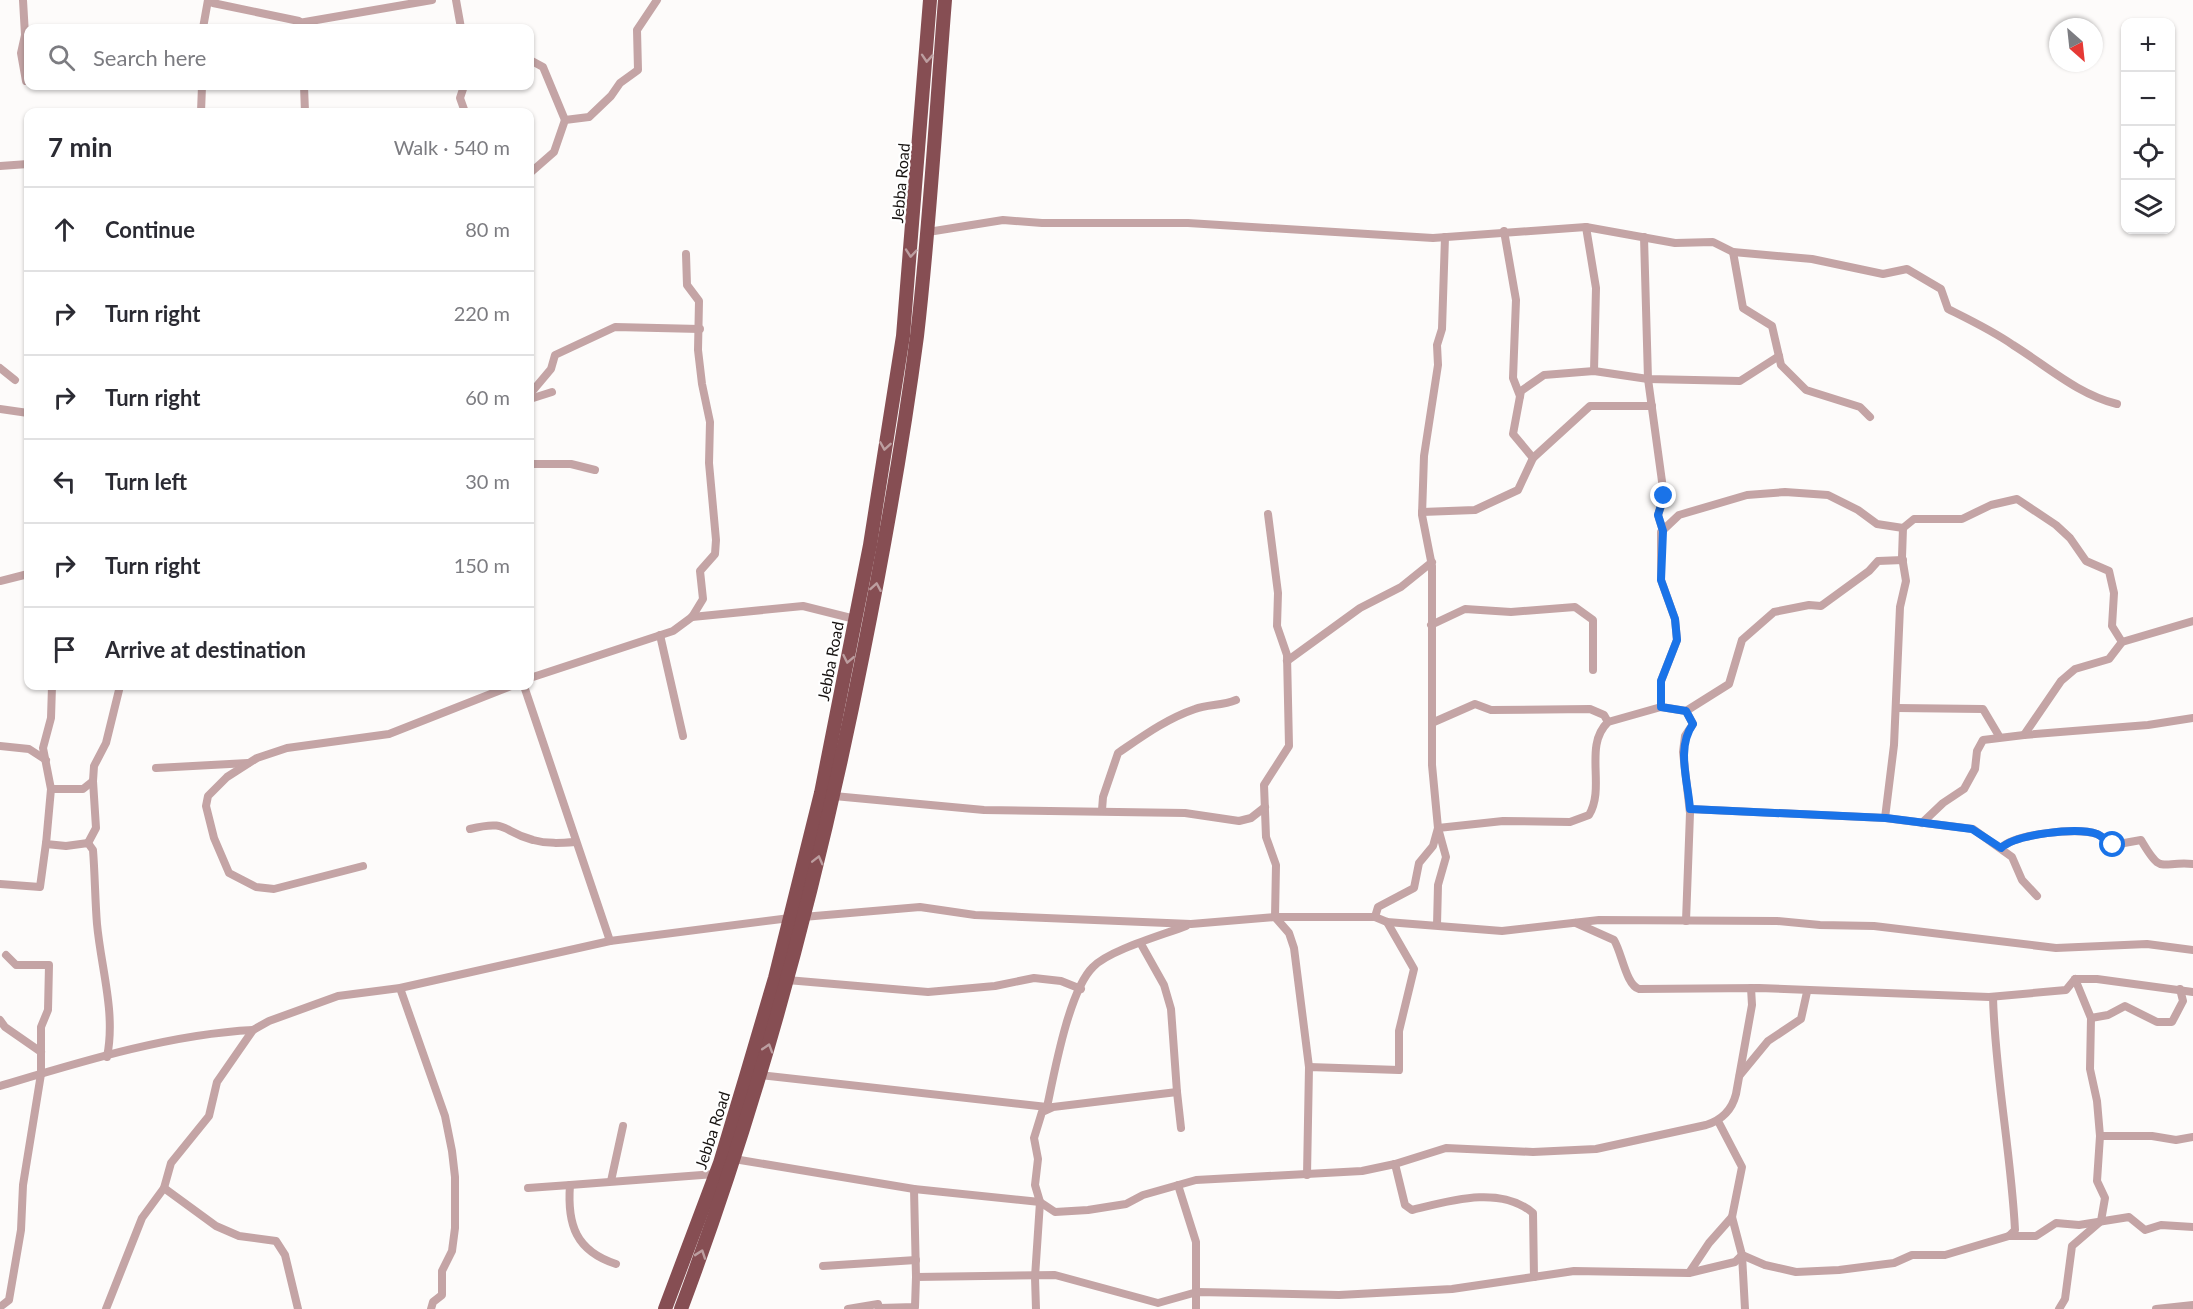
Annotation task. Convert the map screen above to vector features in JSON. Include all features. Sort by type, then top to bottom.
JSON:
[{"type":"highway","name":"Jebba Road","points":[[665,1309],[715,1174],[796,917],[855,619],[903,336],[930,0]]},
{"type":"highway","points":[[681,1309],[734,1159],[760,1075],[787,980],[796,917],[834,796],[894,486],[917,335],[928,232],[945,0]]},
{"type":"street","points":[[23,0],[24,24]]},
{"type":"street","points":[[204,24],[209,0],[292,24]]},
{"type":"street","points":[[310,24],[432,0]]},
{"type":"street","points":[[456,0],[460,24]]},
{"type":"street","points":[[566,120],[589,117],[611,96],[620,82],[638,70],[637,30],[657,0]]},
{"type":"street","points":[[24,40],[21,53],[24,70]]},
{"type":"street","points":[[534,62],[543,67],[566,120],[554,152],[534,170]]},
{"type":"street","points":[[201,108],[202,90]]},
{"type":"street","points":[[304,90],[305,108]]},
{"type":"street","points":[[463,90],[460,98],[464,108]]},
{"type":"street","points":[[0,166],[24,164]]},
{"type":"street","points":[[928,232],[1004,220],[1042,223],[1156,222],[1445,237],[1504,231],[1586,227],[1675,243],[1713,242],[1733,252],[1812,259],[1882,274],[1906,268],[1941,289],[1948,309],[2014,345],[2073,386],[2100,400],[2117,404]]},
{"type":"street","points":[[1586,227],[1596,288],[1594,371]]},
{"type":"street","points":[[1504,231],[1516,300],[1512,378],[1521,396]]},
{"type":"street","points":[[1437,925],[1438,885],[1446,857],[1438,828],[1432,765],[1434,722],[1432,562],[1422,512],[1424,456],[1438,365],[1437,345],[1442,329],[1445,237]]},
{"type":"street","points":[[1644,237],[1648,379],[1664,496],[1658,515],[1663,531],[1661,580],[1675,619],[1677,640],[1661,681],[1661,707]]},
{"type":"street","points":[[1733,252],[1743,308],[1772,326],[1781,365],[1806,390],[1860,407],[1870,417]]},
{"type":"street","points":[[534,677],[673,631],[692,617],[703,599],[700,571],[715,554],[716,540],[709,463],[710,422],[698,350],[699,301],[687,285],[686,254]]},
{"type":"street","points":[[534,389],[551,369],[555,355],[615,327],[700,329]]},
{"type":"street","points":[[1533,458],[1513,434],[1521,391],[1544,375],[1594,371],[1648,379],[1740,381],[1779,356]]},
{"type":"street","points":[[0,368],[15,380]]},
{"type":"street","points":[[534,398],[552,392]]},
{"type":"street","points":[[1422,512],[1475,510],[1518,490],[1533,458],[1590,406],[1652,406]]},
{"type":"street","points":[[0,409],[24,412]]},
{"type":"street","points":[[534,464],[571,464],[595,470]]},
{"type":"street","points":[[1663,531],[1679,515],[1747,495],[1785,492],[1828,495],[1858,510],[1877,524],[1903,528],[1914,519],[1962,519],[1991,505],[2017,499],[2056,525],[2070,538],[2086,561],[2109,571],[2114,593],[2112,626],[2122,642]]},
{"type":"street","points":[[1268,514],[1278,593],[1276,627],[1287,661],[1289,746],[1264,785],[1266,837],[1276,865],[1275,917],[1286,928],[1294,948],[1309,1067],[1307,1175]]},
{"type":"street","points":[[1886,818],[1897,708],[1899,607],[1906,581],[1903,560],[1903,528]]},
{"type":"street","points":[[1438,828],[1503,820],[1570,822],[1589,815],[1596,797],[1596,743],[1602,728],[1608,722],[1661,707],[1686,711],[1729,684],[1742,640],[1774,612],[1809,605],[1821,606],[1869,571],[1878,561],[1903,560]]},
{"type":"street","points":[[1287,661],[1360,608],[1401,586],[1432,562]]},
{"type":"street","points":[[0,581],[24,575]]},
{"type":"street","points":[[692,617],[803,606],[855,619]]},
{"type":"street","points":[[1431,625],[1465,609],[1511,612],[1575,607],[1593,620],[1593,670]]},
{"type":"street","points":[[2024,735],[2061,681],[2075,669],[2109,659],[2122,642],[2193,621]]},
{"type":"street","points":[[660,635],[683,736]]},
{"type":"street","points":[[0,884],[40,887],[51,789],[43,748],[51,718],[52,690]]},
{"type":"street","points":[[88,843],[96,828],[94,765],[106,744],[119,690]]},
{"type":"street","points":[[363,866],[274,889],[256,887],[230,873],[214,838],[206,806],[208,796],[227,777],[249,763],[287,748],[389,734],[501,690]]},
{"type":"street","points":[[526,690],[610,941]]},
{"type":"street","points":[[1102,810],[1103,797],[1118,753],[1178,716],[1199,708],[1236,700]]},
{"type":"street","points":[[1434,722],[1475,704],[1491,710],[1514,711],[1590,709],[1604,715],[1608,722]]},
{"type":"street","points":[[1897,708],[1983,709],[1999,736]]},
{"type":"street","points":[[1686,711],[1693,724],[1685,736],[1683,752],[1690,809],[1686,921]]},
{"type":"street","points":[[1922,823],[1942,803],[1964,789],[1975,769],[1977,751],[1983,740],[1999,736],[2148,725],[2193,717]]},
{"type":"street","points":[[0,746],[28,749],[46,760]]},
{"type":"street","points":[[156,768],[249,763]]},
{"type":"street","points":[[51,789],[83,789],[93,781]]},
{"type":"street","points":[[834,796],[984,810],[1185,813],[1239,821],[1251,818],[1265,807]]},
{"type":"street","points":[[1690,809],[1886,818],[1972,829],[2012,857],[2022,880],[2037,896]]},
{"type":"street","points":[[470,829],[490,824],[504,825],[529,839],[546,843],[576,842]]},
{"type":"street","points":[[1375,918],[1378,907],[1414,888],[1419,863],[1434,846],[1438,828]]},
{"type":"street","points":[[2001,848],[2009,840],[2032,836],[2071,832],[2097,834],[2113,845],[2141,840],[2153,860],[2163,866],[2193,864]]},
{"type":"street","points":[[46,843],[66,846],[88,843]]},
{"type":"street","points":[[88,843],[93,850],[97,926],[109,1003],[111,1040],[107,1057]]},
{"type":"street","points":[[0,1086],[204,1034],[253,1030],[306,1005],[338,996],[400,988],[610,941],[796,917],[920,907],[975,915],[1191,924],[1275,917],[1375,918],[1387,922],[1502,931],[1599,920],[1777,921],[1875,926],[2056,948],[2147,944],[2193,950]]},
{"type":"street","points":[[1309,1067],[1399,1070],[1399,1031],[1414,969],[1387,922]]},
{"type":"street","points":[[1574,923],[1614,940],[1624,961],[1630,982],[1639,989],[1751,988],[1807,992],[1993,997],[2066,990],[2075,979]]},
{"type":"street","points":[[1036,1309],[1035,1277],[1040,1202],[1035,1185],[1038,1159],[1034,1138],[1042,1112],[1047,1107],[1059,1047],[1081,989],[1093,967],[1191,924]]},
{"type":"street","points":[[1141,944],[1164,985],[1171,1009],[1176,1092],[1181,1128]]},
{"type":"street","points":[[0,1307],[9,1300],[15,1275],[21,1230],[23,1185],[41,1074],[41,1027],[48,1010],[50,965],[16,965],[6,955]]},
{"type":"street","points":[[787,980],[928,992],[995,986],[1034,978],[1061,981],[1081,989]]},
{"type":"street","points":[[2075,979],[2097,979],[2193,992]]},
{"type":"street","points":[[2059,1309],[2065,1299],[2072,1246],[2101,1221],[2105,1197],[2097,1181],[2100,1136],[2097,1101],[2090,1069],[2091,1018],[2075,979]]},
{"type":"street","points":[[400,988],[445,1116],[455,1177],[452,1251],[442,1271],[442,1295],[433,1302],[431,1309]]},
{"type":"street","points":[[734,1159],[914,1189],[1040,1202],[1055,1212],[1126,1204],[1178,1185],[1220,1178],[1362,1171],[1395,1164],[1446,1148],[1533,1152],[1596,1149],[1718,1121],[1734,1104],[1752,1005],[1751,988]]},
{"type":"street","points":[[2091,1018],[2108,1015],[2125,1006],[2157,1022],[2172,1022],[2183,1001],[2180,989]]},
{"type":"street","points":[[1739,1076],[1768,1041],[1800,1019],[1807,992]]},
{"type":"street","points":[[1993,997],[1995,1044],[2012,1176],[2015,1230],[2009,1236]]},
{"type":"street","points":[[0,1020],[6,1027],[41,1052]]},
{"type":"street","points":[[106,1309],[142,1218],[164,1188],[171,1163],[209,1116],[217,1082],[253,1030]]},
{"type":"street","points":[[760,1075],[1047,1107],[1176,1092]]},
{"type":"street","points":[[1718,1121],[1742,1167],[1732,1217],[1742,1255],[1745,1309]]},
{"type":"street","points":[[611,1181],[623,1126]]},
{"type":"street","points":[[2100,1136],[2152,1136],[2176,1140],[2193,1137]]},
{"type":"street","points":[[1395,1164],[1406,1205],[1412,1210],[1478,1196],[1526,1207],[1533,1213],[1534,1277]]},
{"type":"street","points":[[528,1188],[715,1174]]},
{"type":"street","points":[[570,1185],[571,1225],[598,1258],[616,1264]]},
{"type":"street","points":[[1178,1185],[1196,1242],[1196,1309]]},
{"type":"street","points":[[164,1188],[196,1214],[216,1226],[239,1236],[276,1241],[285,1255],[298,1309]]},
{"type":"street","points":[[848,1309],[879,1304],[879,1308],[915,1307],[914,1189]]},
{"type":"street","points":[[1742,1255],[1765,1265],[1796,1272],[1839,1270],[1894,1263],[1912,1255],[1945,1255],[2009,1236],[2036,1236],[2056,1223],[2079,1226],[2129,1216],[2145,1230],[2161,1225],[2193,1227]]},
{"type":"street","points":[[1689,1273],[1709,1243],[1732,1217]]},
{"type":"street","points":[[916,1277],[1055,1275],[1158,1303],[1197,1292],[1339,1295],[1452,1289],[1574,1271],[1689,1273],[1735,1262],[1742,1255]]},
{"type":"street","points":[[823,1266],[916,1260]]},
{"type":"street","points":[[2156,1309],[2193,1305]]},
{"type":"route","points":[[1664,496],[1658,515],[1663,531],[1661,532],[1661,580],[1675,619],[1677,640],[1661,681],[1661,707],[1686,711],[1693,724],[1685,736],[1683,752],[1690,809],[1886,818],[1972,829],[2001,848],[2009,840],[2071,832],[2097,834],[2113,845]]}]
